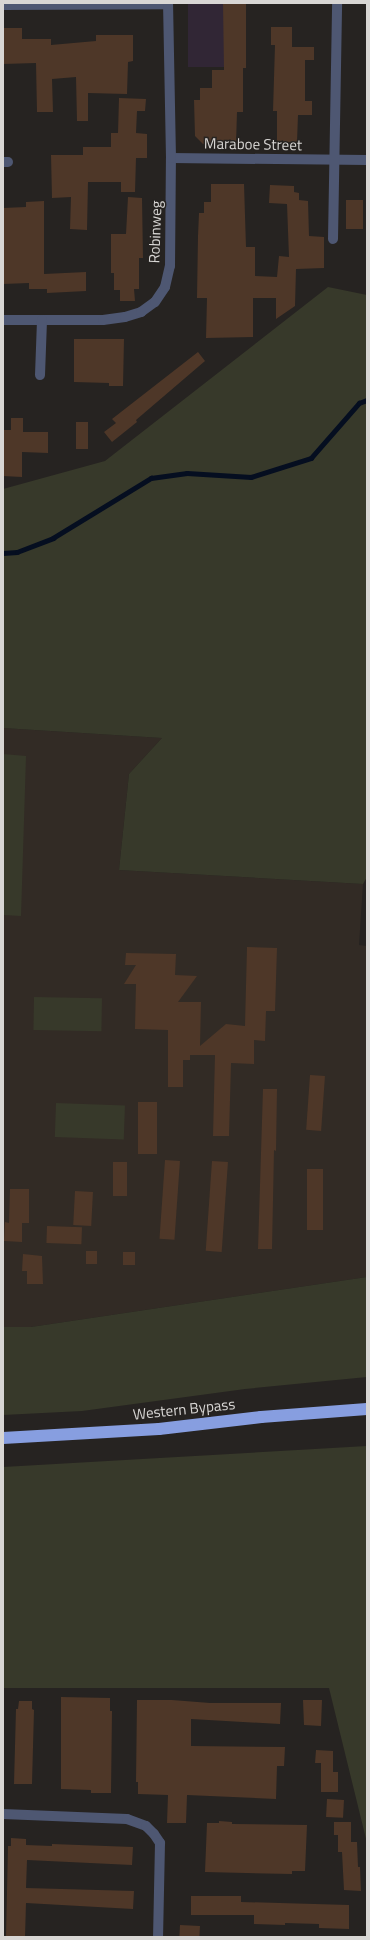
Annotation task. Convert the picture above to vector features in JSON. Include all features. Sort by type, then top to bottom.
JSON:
[{"type":"highway","name":"Western Bypass","points":[[3,1438],[159,1429],[261,1417],[367,1409]]},
{"type":"street","points":[[333,239],[337,3]]},
{"type":"street","points":[[3,6],[168,4]]},
{"type":"street","name":"Robinweg","points":[[3,320],[103,320],[125,318],[141,312],[155,302],[165,287],[170,266],[172,158],[168,4]]},
{"type":"street","name":"Maraboe Street","points":[[172,158],[367,160]]},
{"type":"street","points":[[40,375],[42,320]]},
{"type":"street","points":[[3,1814],[127,1819],[146,1826],[160,1843],[158,1937]]},
{"type":"shaded area","points":[[188,3],[246,3],[246,67],[188,67]]},
{"type":"shaded area","points":[[3,728],[162,738],[129,774],[119,870],[363,884],[359,945],[367,946],[367,1277],[31,1327],[3,1327]]},
{"type":"green space","points":[[328,287],[367,295],[367,877],[363,884],[119,870],[129,774],[162,738],[3,728],[3,489],[105,461]]},
{"type":"green space","points":[[3,754],[26,756],[21,916],[3,915]]},
{"type":"green space","points":[[34,997],[102,998],[101,1031],[33,1030]]},
{"type":"green space","points":[[56,1103],[125,1105],[124,1139],[55,1137]]},
{"type":"green space","points":[[367,1277],[367,1377],[245,1389],[82,1411],[3,1415],[3,1327],[31,1327]]},
{"type":"green space","points":[[367,1446],[367,1843],[329,1688],[3,1688],[3,1467]]},
{"type":"building","points":[[223,3],[246,3],[246,68],[243,68],[243,112],[237,112],[236,144],[215,144],[215,146],[203,144],[195,136],[194,100],[200,100],[200,88],[212,88],[212,70],[224,70]]},
{"type":"building","points":[[271,27],[292,27],[292,47],[314,47],[314,60],[305,60],[305,101],[312,101],[312,115],[298,115],[297,142],[277,142],[277,111],[273,111],[275,45],[271,45]]},
{"type":"building","points":[[3,28],[22,28],[22,39],[51,39],[51,45],[96,41],[96,35],[133,35],[133,61],[128,62],[127,94],[88,93],[88,121],[77,121],[76,77],[52,79],[53,112],[37,112],[36,63],[3,64]]},
{"type":"building","points":[[119,98],[146,99],[145,111],[137,111],[136,133],[147,134],[147,158],[136,158],[135,192],[121,192],[121,182],[88,182],[87,230],[70,229],[71,197],[52,198],[51,155],[83,155],[83,147],[111,147],[111,133],[118,133]]},
{"type":"building","points":[[211,184],[244,184],[246,247],[255,247],[255,276],[277,277],[279,256],[289,257],[287,204],[269,203],[270,185],[294,186],[294,192],[299,193],[299,200],[308,201],[309,236],[324,237],[324,268],[296,269],[295,306],[276,319],[276,298],[253,298],[253,337],[206,338],[207,298],[197,298],[198,236],[199,213],[204,213],[204,202],[211,202]]},
{"type":"building","points":[[128,197],[142,198],[143,258],[139,258],[139,289],[134,289],[135,301],[120,301],[120,290],[114,290],[114,273],[111,273],[111,234],[126,234]]},
{"type":"building","points":[[346,200],[363,200],[363,229],[346,229]]},
{"type":"building","points":[[44,201],[44,274],[86,272],[86,291],[47,293],[47,289],[29,289],[29,283],[3,284],[3,208],[26,207],[26,202]]},
{"type":"building","points":[[74,339],[124,339],[123,386],[109,386],[109,383],[74,382]]},
{"type":"building","points":[[198,352],[205,361],[136,420],[137,422],[112,442],[104,432],[116,423],[112,419]]},
{"type":"building","points":[[11,418],[23,418],[23,432],[48,432],[48,453],[22,452],[22,477],[3,476],[3,430],[11,430]]},
{"type":"building","points":[[76,422],[88,422],[88,449],[76,449]]},
{"type":"building","points":[[247,947],[277,948],[275,1011],[266,1011],[265,1041],[254,1040],[254,1064],[231,1063],[229,1136],[213,1136],[215,1055],[190,1055],[190,1060],[183,1060],[183,1087],[168,1087],[168,1030],[135,1029],[136,984],[124,984],[136,965],[125,965],[126,953],[176,954],[175,975],[197,976],[178,1002],[201,1002],[200,1046],[226,1024],[245,1026]]},
{"type":"building","points":[[310,1075],[325,1076],[321,1131],[306,1130]]},
{"type":"building","points":[[263,1089],[277,1089],[272,1249],[258,1249]]},
{"type":"building","points":[[138,1102],[157,1102],[157,1154],[138,1154]]},
{"type":"building","points":[[165,1160],[180,1161],[174,1240],[159,1239]]},
{"type":"building","points":[[212,1161],[228,1162],[222,1252],[206,1251]]},
{"type":"building","points":[[113,1162],[127,1162],[127,1196],[113,1196]]},
{"type":"building","points":[[307,1169],[323,1169],[323,1230],[307,1230]]},
{"type":"building","points":[[10,1189],[29,1189],[29,1223],[22,1223],[22,1242],[4,1241],[5,1222],[9,1223]]},
{"type":"building","points":[[75,1191],[93,1192],[91,1226],[73,1225]]},
{"type":"building","points":[[47,1226],[82,1227],[81,1244],[46,1243]]},
{"type":"building","points":[[86,1251],[97,1251],[97,1264],[86,1264]]},
{"type":"building","points":[[123,1252],[135,1252],[135,1265],[123,1265]]},
{"type":"building","points":[[23,1254],[42,1256],[43,1284],[27,1284],[27,1271],[22,1271]]},
{"type":"building","points":[[61,1697],[110,1698],[110,1711],[112,1711],[111,1793],[91,1793],[91,1790],[61,1789]]},
{"type":"building","points":[[137,1700],[172,1700],[210,1703],[281,1703],[280,1724],[191,1719],[191,1746],[285,1747],[284,1766],[277,1766],[276,1799],[187,1795],[186,1823],[167,1823],[168,1795],[138,1794],[138,1782],[136,1782]]},
{"type":"building","points":[[303,1700],[322,1700],[321,1726],[304,1725]]},
{"type":"building","points":[[19,1701],[32,1701],[32,1709],[34,1710],[32,1784],[14,1784],[16,1709],[18,1709]]},
{"type":"building","points":[[316,1750],[333,1751],[333,1772],[338,1772],[338,1792],[321,1792],[321,1763],[315,1763]]},
{"type":"building","points":[[327,1799],[344,1800],[343,1818],[326,1817]]},
{"type":"building","points":[[219,1821],[232,1822],[232,1824],[307,1825],[305,1871],[292,1871],[292,1874],[205,1872],[207,1823],[219,1823]]},
{"type":"building","points":[[334,1822],[351,1822],[351,1842],[357,1842],[361,1891],[344,1890],[342,1852],[338,1852],[338,1835],[334,1835]]},
{"type":"building","points":[[11,1838],[26,1839],[26,1845],[52,1846],[52,1844],[133,1847],[132,1865],[27,1860],[26,1888],[134,1891],[133,1909],[26,1903],[25,1937],[6,1937],[8,1846],[11,1846]]},
{"type":"building","points":[[191,1896],[241,1896],[241,1902],[349,1905],[349,1929],[319,1928],[319,1924],[254,1924],[254,1915],[191,1915]]},
{"type":"building","points":[[180,1925],[200,1926],[199,1937],[179,1937]]},
{"type":"waterway","points":[[3,553],[17,552],[53,538],[151,478],[187,473],[251,477],[311,458],[359,403],[367,400]]}]
